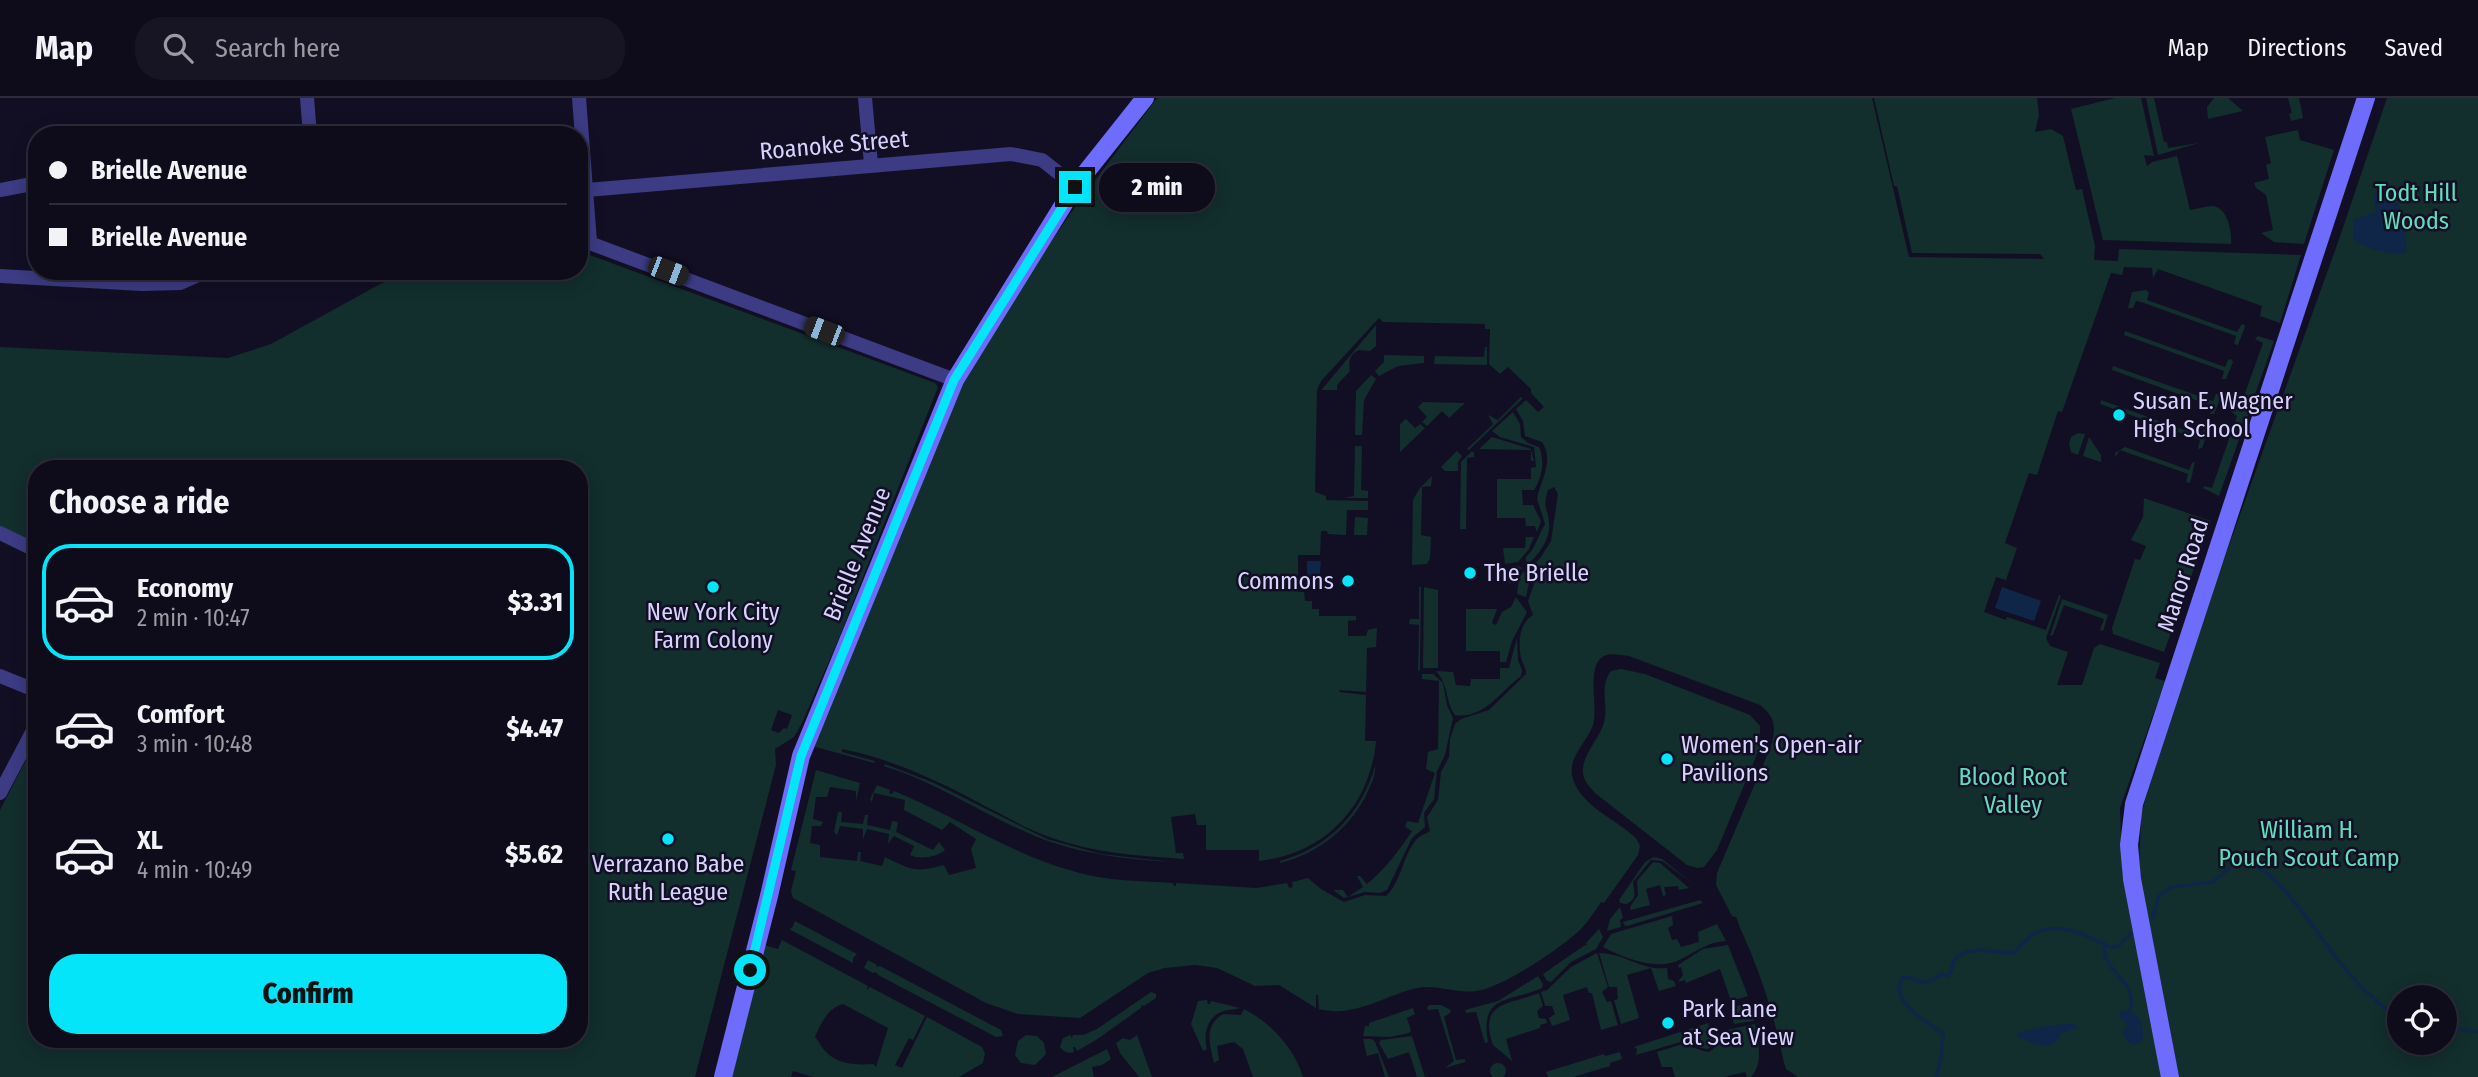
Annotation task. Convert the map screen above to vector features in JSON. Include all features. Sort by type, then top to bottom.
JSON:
[{"type":"street","points":[[306,98],[306,126]]},
{"type":"street","points":[[579,98],[581,126]]},
{"type":"street","points":[[864,98],[871,164]]},
{"type":"street","name":"Brielle Avenue","points":[[723,1077],[801,756],[954,380],[1075,187],[1145,98]]},
{"type":"street","name":"Manor Road","points":[[2170,1077],[2132,879],[2129,845],[2134,804],[2366,98]]},
{"type":"street","name":"Roanoke Street","points":[[588,190],[1011,153],[1042,160],[1075,187]]},
{"type":"street","points":[[0,190],[28,185]]},
{"type":"street","points":[[588,241],[954,380]]},
{"type":"street","points":[[0,276],[28,278]]},
{"type":"street","points":[[71,280],[142,284],[185,280]]},
{"type":"street","points":[[0,533],[28,547]]},
{"type":"street","points":[[0,676],[28,687]]},
{"type":"street","points":[[0,793],[28,740]]},
{"type":"green space","name":"Blood Root Valley","points":[[1157,98],[1872,98],[1909,257],[2044,259],[2040,254],[1912,253],[1874,98],[2037,98],[2039,115],[2035,132],[2051,129],[2063,136],[2076,190],[2082,189],[2095,246],[2094,260],[2118,261],[2119,249],[2301,255],[2280,323],[2260,316],[2262,306],[2158,269],[2153,278],[2152,268],[2124,267],[2122,275],[2111,273],[2062,412],[2058,411],[2037,475],[2029,473],[2005,543],[2017,548],[2006,580],[1996,577],[1984,612],[2046,630],[2059,595],[2061,596],[2046,638],[2050,646],[2068,652],[2057,685],[2082,685],[2094,648],[2100,644],[2160,663],[2155,678],[2165,681],[2120,808],[2122,872],[2163,1077],[1798,1077],[1786,1069],[1772,1013],[1755,964],[1736,917],[1732,916],[1716,885],[1717,873],[1771,746],[1774,733],[1772,719],[1760,705],[1629,656],[1605,655],[1596,666],[1593,725],[1575,757],[1572,771],[1577,789],[1591,805],[1636,838],[1640,846],[1638,855],[1604,903],[1601,902],[1585,925],[1573,936],[1532,966],[1487,988],[1469,992],[1432,987],[1417,988],[1369,1005],[1332,1011],[1319,1009],[1318,995],[1316,1008],[1279,985],[1255,986],[1217,968],[1195,965],[1148,973],[1080,1018],[1018,1014],[986,1003],[793,898],[791,891],[796,871],[791,870],[816,770],[860,783],[856,801],[856,791],[830,787],[827,797],[816,797],[813,819],[823,822],[821,826],[812,826],[810,843],[820,845],[820,857],[857,861],[858,852],[861,852],[860,861],[882,866],[885,857],[919,869],[944,865],[949,875],[976,868],[971,849],[976,839],[950,822],[942,830],[904,810],[905,800],[874,793],[872,802],[870,799],[877,785],[890,790],[889,793],[894,791],[917,801],[1029,856],[1088,875],[1173,883],[1176,886],[1176,883],[1256,888],[1287,883],[1289,888],[1293,887],[1292,882],[1308,878],[1344,902],[1365,895],[1386,896],[1395,883],[1411,847],[1418,838],[1430,831],[1427,817],[1438,800],[1441,772],[1449,757],[1450,739],[1455,724],[1461,719],[1489,710],[1526,674],[1521,658],[1520,640],[1522,628],[1533,615],[1528,601],[1534,584],[1529,569],[1551,541],[1558,494],[1554,487],[1548,490],[1545,504],[1549,523],[1548,535],[1539,552],[1526,566],[1526,557],[1535,546],[1545,524],[1537,499],[1546,471],[1547,456],[1542,442],[1525,436],[1523,421],[1516,409],[1526,400],[1538,412],[1544,407],[1531,393],[1531,389],[1508,367],[1500,374],[1489,364],[1490,329],[1485,329],[1485,324],[1383,322],[1379,318],[1321,381],[1317,390],[1315,492],[1326,496],[1326,500],[1368,501],[1368,510],[1347,510],[1346,535],[1321,531],[1320,555],[1298,555],[1298,592],[1304,592],[1305,601],[1312,601],[1312,609],[1319,609],[1319,616],[1356,616],[1356,620],[1348,621],[1348,636],[1366,636],[1368,630],[1377,628],[1376,647],[1367,648],[1366,692],[1339,690],[1366,695],[1365,741],[1376,741],[1372,765],[1354,806],[1340,823],[1323,837],[1283,856],[1259,861],[1259,850],[1206,850],[1206,825],[1197,825],[1195,814],[1171,817],[1176,853],[1183,853],[1184,859],[1101,850],[1068,843],[1035,831],[950,788],[897,765],[861,753],[842,749],[842,752],[875,761],[874,763],[812,746],[962,385],[1027,277],[1075,207]]},
{"type":"green space","points":[[2115,98],[2141,98],[2154,156],[2144,155],[2147,166],[2152,162],[2177,156],[2190,210],[2213,206],[2222,211],[2230,227],[2231,244],[2103,240],[2071,109]]},
{"type":"green space","points":[[2146,98],[2154,98],[2164,142],[2167,142],[2168,148],[2199,143],[2158,155]]},
{"type":"green space","points":[[2214,98],[2228,98],[2243,111],[2208,119],[2207,107]]},
{"type":"green space","points":[[2288,98],[2299,98],[2303,118],[2291,121]]},
{"type":"green space","name":"William H. Pouch Scout Camp","points":[[2387,98],[2478,98],[2478,1077],[2179,1077],[2139,871],[2141,814],[2195,640]]},
{"type":"green space","points":[[2298,130],[2300,140],[2334,150],[2304,244],[2274,242],[2261,233],[2273,230],[2266,195],[2256,188],[2254,183],[2269,179],[2266,165],[2271,163],[2265,137]]},
{"type":"green space","points":[[588,254],[935,383],[938,387],[839,638],[802,723],[794,737],[775,749],[776,765],[695,1077],[0,1077],[0,810],[28,756],[28,1048],[588,1048],[588,460],[28,460],[28,540],[0,526],[0,347],[228,358],[271,344],[388,280],[588,280]],"holes":[[[778,710],[792,715],[787,729],[784,728],[779,733],[771,730]]]},
{"type":"green space","points":[[2146,290],[2149,293],[2147,300],[2237,332],[2244,324],[2238,345],[2234,344],[2236,336],[2141,302],[2136,301],[2133,308],[2128,308],[2132,292]]},
{"type":"green space","points":[[1376,325],[1376,346],[1370,351],[1359,350],[1352,356],[1350,371],[1337,385],[1337,390],[1322,390],[1323,388]]},
{"type":"green space","points":[[2125,331],[2225,367],[2228,360],[2233,362],[2226,379],[2222,379],[2224,371],[2124,335]]},
{"type":"green space","points":[[2258,336],[2274,341],[2219,496],[2203,488],[2212,488],[2237,416],[2230,411],[2232,408],[2239,410],[2263,343],[2255,339]]},
{"type":"green space","points":[[1485,347],[1487,365],[1434,364],[1435,356],[1484,357]]},
{"type":"green space","points":[[1384,355],[1424,356],[1424,363],[1398,366],[1379,376],[1375,371],[1384,362]]},
{"type":"green space","points":[[2113,366],[2213,401],[2216,394],[2221,397],[2214,414],[2210,414],[2212,406],[2112,370]]},
{"type":"green space","points":[[1371,375],[1376,379],[1364,400],[1362,435],[1355,435],[1356,391]]},
{"type":"green space","points":[[1523,398],[1467,449],[1493,424],[1488,415],[1498,420]]},
{"type":"green space","points":[[2101,400],[2201,436],[2207,428],[2202,448],[2198,449],[2200,440],[2100,404]]},
{"type":"green space","points":[[1423,402],[1465,403],[1449,418],[1442,411],[1427,426],[1422,422],[1427,417],[1418,407]]},
{"type":"green space","points":[[1513,412],[1520,424],[1521,437],[1539,447],[1541,452],[1542,469],[1537,485],[1534,490],[1522,490],[1523,505],[1533,505],[1541,521],[1537,532],[1535,526],[1526,526],[1525,518],[1497,518],[1497,479],[1531,479],[1531,468],[1536,467],[1534,447],[1500,437],[1492,431]]},
{"type":"green space","points":[[1406,419],[1415,428],[1420,424],[1425,428],[1400,452],[1400,424]]},
{"type":"green space","points":[[2078,433],[2085,434],[2078,455],[2071,452],[2069,444],[2071,437]]},
{"type":"green space","points":[[1492,437],[1531,449],[1534,461],[1531,461],[1531,450],[1479,449]]},
{"type":"green space","points":[[2089,437],[2101,455],[2101,462],[2083,456]]},
{"type":"green space","points":[[1355,446],[1362,446],[1361,490],[1368,491],[1368,498],[1344,498],[1354,496]]},
{"type":"green space","points":[[2125,447],[2189,470],[2195,462],[2190,483],[2186,482],[2188,474],[2120,450]]},
{"type":"green space","points":[[1457,451],[1462,456],[1458,462],[1458,471],[1445,471],[1441,467]]},
{"type":"green space","points":[[1474,452],[1474,457],[1467,458],[1466,529],[1460,529],[1461,462]]},
{"type":"green space","points":[[1432,476],[1431,486],[1422,487],[1421,535],[1431,537],[1430,558],[1427,564],[1412,565],[1413,500],[1419,489]]},
{"type":"green space","points":[[2144,498],[2211,521],[2164,652],[2113,634],[2112,628],[2135,559],[2140,560],[2146,546],[2131,540],[2143,517]]},
{"type":"green space","points":[[1355,517],[1368,518],[1367,535],[1354,535]]},
{"type":"green space","points":[[1526,537],[1534,537],[1529,549],[1518,562],[1505,564],[1503,548],[1525,548]]},
{"type":"green space","points":[[1518,566],[1522,568],[1516,572],[1514,584],[1505,581],[1502,576],[1504,572]]},
{"type":"green space","points":[[1524,571],[1529,583],[1526,597],[1517,594],[1519,578]]},
{"type":"green space","points":[[1421,587],[1418,671],[1419,625],[1409,624],[1410,619],[1419,619]]},
{"type":"green space","points":[[1424,587],[1438,590],[1438,668],[1423,668]]},
{"type":"green space","points":[[1516,597],[1527,612],[1512,641],[1506,662],[1500,662],[1500,651],[1466,651],[1466,609],[1497,609],[1492,623],[1496,625],[1502,612],[1511,607]]},
{"type":"green space","points":[[2062,599],[2108,615],[2103,631],[2100,630],[2104,619],[2064,605],[2053,635],[2050,636]]},
{"type":"green space","points":[[1517,638],[1521,676],[1483,709],[1455,715],[1436,671],[1453,672],[1456,685],[1470,686],[1471,679],[1500,679],[1500,668],[1509,668]]},
{"type":"green space","points":[[1621,669],[1645,674],[1750,715],[1760,726],[1760,747],[1717,850],[1704,867],[1687,865],[1595,793],[1585,780],[1584,762],[1605,718],[1606,682],[1611,671]]},
{"type":"green space","points":[[1422,674],[1433,674],[1443,683],[1447,705],[1453,718],[1445,755],[1437,771],[1434,799],[1424,813],[1425,827],[1412,838],[1387,890],[1348,897],[1363,887],[1357,876],[1367,884],[1397,853],[1412,831],[1405,827],[1407,821],[1418,823],[1435,773],[1426,769],[1428,752],[1438,749],[1439,681],[1422,679]]},
{"type":"green space","points":[[885,764],[934,783],[1047,839],[1101,854],[1171,862],[1102,855],[1052,842],[1016,828],[923,781],[884,766]]},
{"type":"green space","points":[[1375,766],[1368,791],[1343,827],[1308,853],[1280,863],[1328,838],[1341,826],[1361,799]]},
{"type":"green space","points":[[838,812],[842,812],[841,822],[863,824],[865,815],[868,815],[867,825],[890,830],[892,821],[898,822],[896,832],[933,850],[939,842],[945,850],[933,856],[919,857],[910,855],[914,846],[894,836],[888,844],[889,834],[867,829],[863,839],[863,829],[840,826],[837,835],[834,832]]},
{"type":"green space","points":[[1654,857],[1662,859],[1692,883],[1662,861],[1651,860],[1633,882],[1632,900],[1626,904],[1620,903],[1619,900],[1645,862]]},
{"type":"green space","points":[[1653,862],[1660,863],[1689,888],[1679,890],[1678,886],[1664,887],[1666,895],[1663,896],[1660,885],[1646,889],[1650,905],[1631,910],[1630,907],[1638,895],[1637,881]]},
{"type":"green space","points":[[1333,890],[1343,890],[1348,897],[1344,898]]},
{"type":"green space","points":[[1700,900],[1703,903],[1627,926],[1623,922]]},
{"type":"green space","points":[[1620,907],[1623,918],[1620,920],[1621,927],[1607,931],[1610,919]]},
{"type":"green space","points":[[1672,916],[1673,925],[1668,928],[1672,940],[1677,939],[1681,947],[1699,942],[1698,932],[1717,924],[1726,941],[1708,945],[1672,963],[1662,964],[1641,962],[1603,947],[1611,934]]},
{"type":"green space","points":[[795,921],[857,954],[853,963],[789,929]]},
{"type":"green space","points":[[1599,929],[1603,937],[1596,949],[1571,962],[1551,982],[1547,981],[1543,974],[1587,946],[1586,943]]},
{"type":"green space","points":[[782,940],[868,986],[867,990],[870,987],[925,1016],[913,1040],[909,1038],[895,1065],[902,1068],[927,1017],[982,1047],[985,1053],[983,1063],[959,1077],[813,1077],[793,1071],[791,1077],[731,1077],[764,945],[778,949]],"holes":[[[843,1004],[888,1028],[876,1067],[873,1064],[841,1062],[830,1056],[815,1037],[829,1013]]]},
{"type":"green space","points":[[1728,945],[1748,996],[1731,1001],[1720,969],[1686,983],[1685,980],[1678,982],[1683,975],[1678,965],[1703,949]]},
{"type":"green space","points":[[1597,953],[1608,987],[1602,992],[1607,1002],[1611,1001],[1618,1025],[1601,1030],[1592,993],[1589,993],[1587,987],[1563,995],[1570,1020],[1552,1026],[1549,1018],[1555,1014],[1552,1006],[1545,1006],[1541,992],[1547,990],[1571,967]]},
{"type":"green space","points":[[1599,953],[1649,967],[1667,968],[1668,979],[1674,981],[1676,986],[1659,991],[1651,968],[1627,975],[1639,1018],[1621,1024],[1614,1000],[1618,999],[1617,987],[1609,987]]},
{"type":"green space","points":[[868,960],[877,965],[876,967],[880,966],[1001,1030],[1003,1036],[996,1037],[864,968]]},
{"type":"green space","points":[[1538,976],[1543,984],[1542,988],[1509,998],[1493,1007],[1488,1015],[1488,1042],[1485,1043],[1476,1012],[1466,1013],[1465,1010],[1498,1001]]},
{"type":"green space","points":[[1151,992],[1156,994],[1156,998],[1142,1005],[1096,1040],[1077,1051],[1073,1047],[1072,1053],[1060,1047],[1063,1038],[1070,1035],[1072,1038],[1073,1035],[1083,1035],[1097,1029]]},
{"type":"green space","points":[[1539,993],[1543,1006],[1537,1011],[1539,1018],[1546,1019],[1547,1023],[1540,1025],[1540,1028],[1506,1039],[1512,1061],[1493,1045],[1489,1030],[1490,1019],[1500,1006]]},
{"type":"green space","points":[[1207,1000],[1208,1004],[1211,1001],[1240,1008],[1218,1013],[1210,1021],[1206,1032],[1207,1049],[1203,1051],[1191,1024],[1198,1001]]},
{"type":"green space","points":[[1750,1002],[1754,1021],[1734,1024],[1733,1007]]},
{"type":"green space","points":[[1430,1005],[1441,1005],[1451,1010],[1444,1017],[1456,1060],[1465,1059],[1465,1062],[1445,1068],[1454,1061],[1438,1009],[1428,1010]]},
{"type":"green space","points":[[1413,1008],[1415,1014],[1407,1018],[1411,1031],[1409,1033],[1390,1037],[1363,1036],[1365,1026],[1369,1026],[1369,1023]]},
{"type":"green space","points":[[1244,1009],[1263,1021],[1280,1037],[1294,1056],[1303,1077],[1253,1077],[1243,1049],[1234,1042],[1217,1046],[1219,1060],[1214,1063],[1210,1036],[1213,1024],[1223,1014],[1241,1015]]},
{"type":"green space","points":[[1708,1023],[1710,1030],[1719,1034],[1708,1049],[1684,1041],[1636,1055],[1637,1049],[1634,1047]]},
{"type":"green space","points":[[1755,1024],[1759,1059],[1751,1077],[1747,1077],[1745,1072],[1724,1077],[1675,1077],[1672,1067],[1662,1067],[1657,1052],[1683,1044],[1709,1052],[1726,1030]]},
{"type":"green space","points":[[1026,1035],[1037,1036],[1044,1043],[1046,1054],[1035,1065],[1021,1063],[1015,1055],[1018,1041]]},
{"type":"green space","points":[[1137,1035],[1152,1077],[1139,1077],[1120,1053],[1116,1043],[1123,1038],[1130,1040]]},
{"type":"green space","points":[[1412,1036],[1425,1077],[1417,1077],[1409,1052],[1388,1059],[1379,1043],[1381,1040]]},
{"type":"green space","points":[[1363,1039],[1372,1039],[1375,1042],[1389,1077],[1385,1077],[1378,1053],[1367,1056]]},
{"type":"green space","points":[[1107,1049],[1111,1059],[1092,1067],[1094,1077],[1052,1077]]},
{"type":"green space","points":[[1620,1052],[1622,1059],[1610,1063],[1610,1066],[1573,1077],[1548,1077],[1546,1072],[1604,1054],[1605,1056]]},
{"type":"green space","points":[[1498,1063],[1505,1068],[1504,1077],[1492,1077],[1492,1065]]},
{"type":"water","points":[[2384,190],[2396,200],[2400,208],[2405,226],[2406,252],[2395,254],[2380,251],[2353,239],[2354,220],[2376,212],[2373,194]]},
{"type":"water","points":[[1307,561],[1321,561],[1319,583],[1307,583]]},
{"type":"water","points":[[2002,587],[2041,601],[2034,621],[1995,608]]},
{"type":"water","points":[[2129,1010],[2137,1015],[2142,1023],[2142,1042],[2135,1044],[2125,1039],[2123,1032],[2128,1024],[2119,1018],[2120,1012]]},
{"type":"water","points":[[2075,1023],[2079,1027],[2060,1034],[2059,1039],[2051,1046],[2037,1045],[2018,1037],[2017,1033],[2047,1026]]},
{"type":"waterway","points":[[2153,917],[2158,897],[2171,887],[2213,882],[2234,864],[2255,866],[2276,881],[2337,959],[2387,1010]]},
{"type":"waterway","points":[[1937,1077],[1943,1034],[1911,1010],[1905,1002],[1900,994],[1903,978],[1924,983],[1942,974],[1948,976],[1954,961],[1965,952],[1981,950],[2013,953],[2034,934],[2043,930],[2073,931],[2110,947],[2117,947],[2132,933]]},
{"type":"waterway","points":[[2103,943],[2107,961],[2131,995],[2130,1011]]},
{"type":"waterway","points":[[2457,1030],[2478,1031]]},
{"type":"place","name":"Susan E. Wagner High School","points":[[2119,415]]},
{"type":"place","name":"The Brielle","points":[[1470,573]]},
{"type":"place","name":"Commons","points":[[1348,581]]},
{"type":"place","name":"New York City Farm Colony","points":[[713,587]]},
{"type":"place","name":"Women's Open-air Pavilions","points":[[1667,759]]},
{"type":"place","name":"Verrazano Babe Ruth League","points":[[668,839]]},
{"type":"place","name":"Park Lane at Sea View","points":[[1668,1023]]},
{"type":"route","points":[[750,970],[801,756],[954,380],[1075,187]]},
{"type":"park label","name":"Todt Hill Woods","points":[[2416,207]]}]
